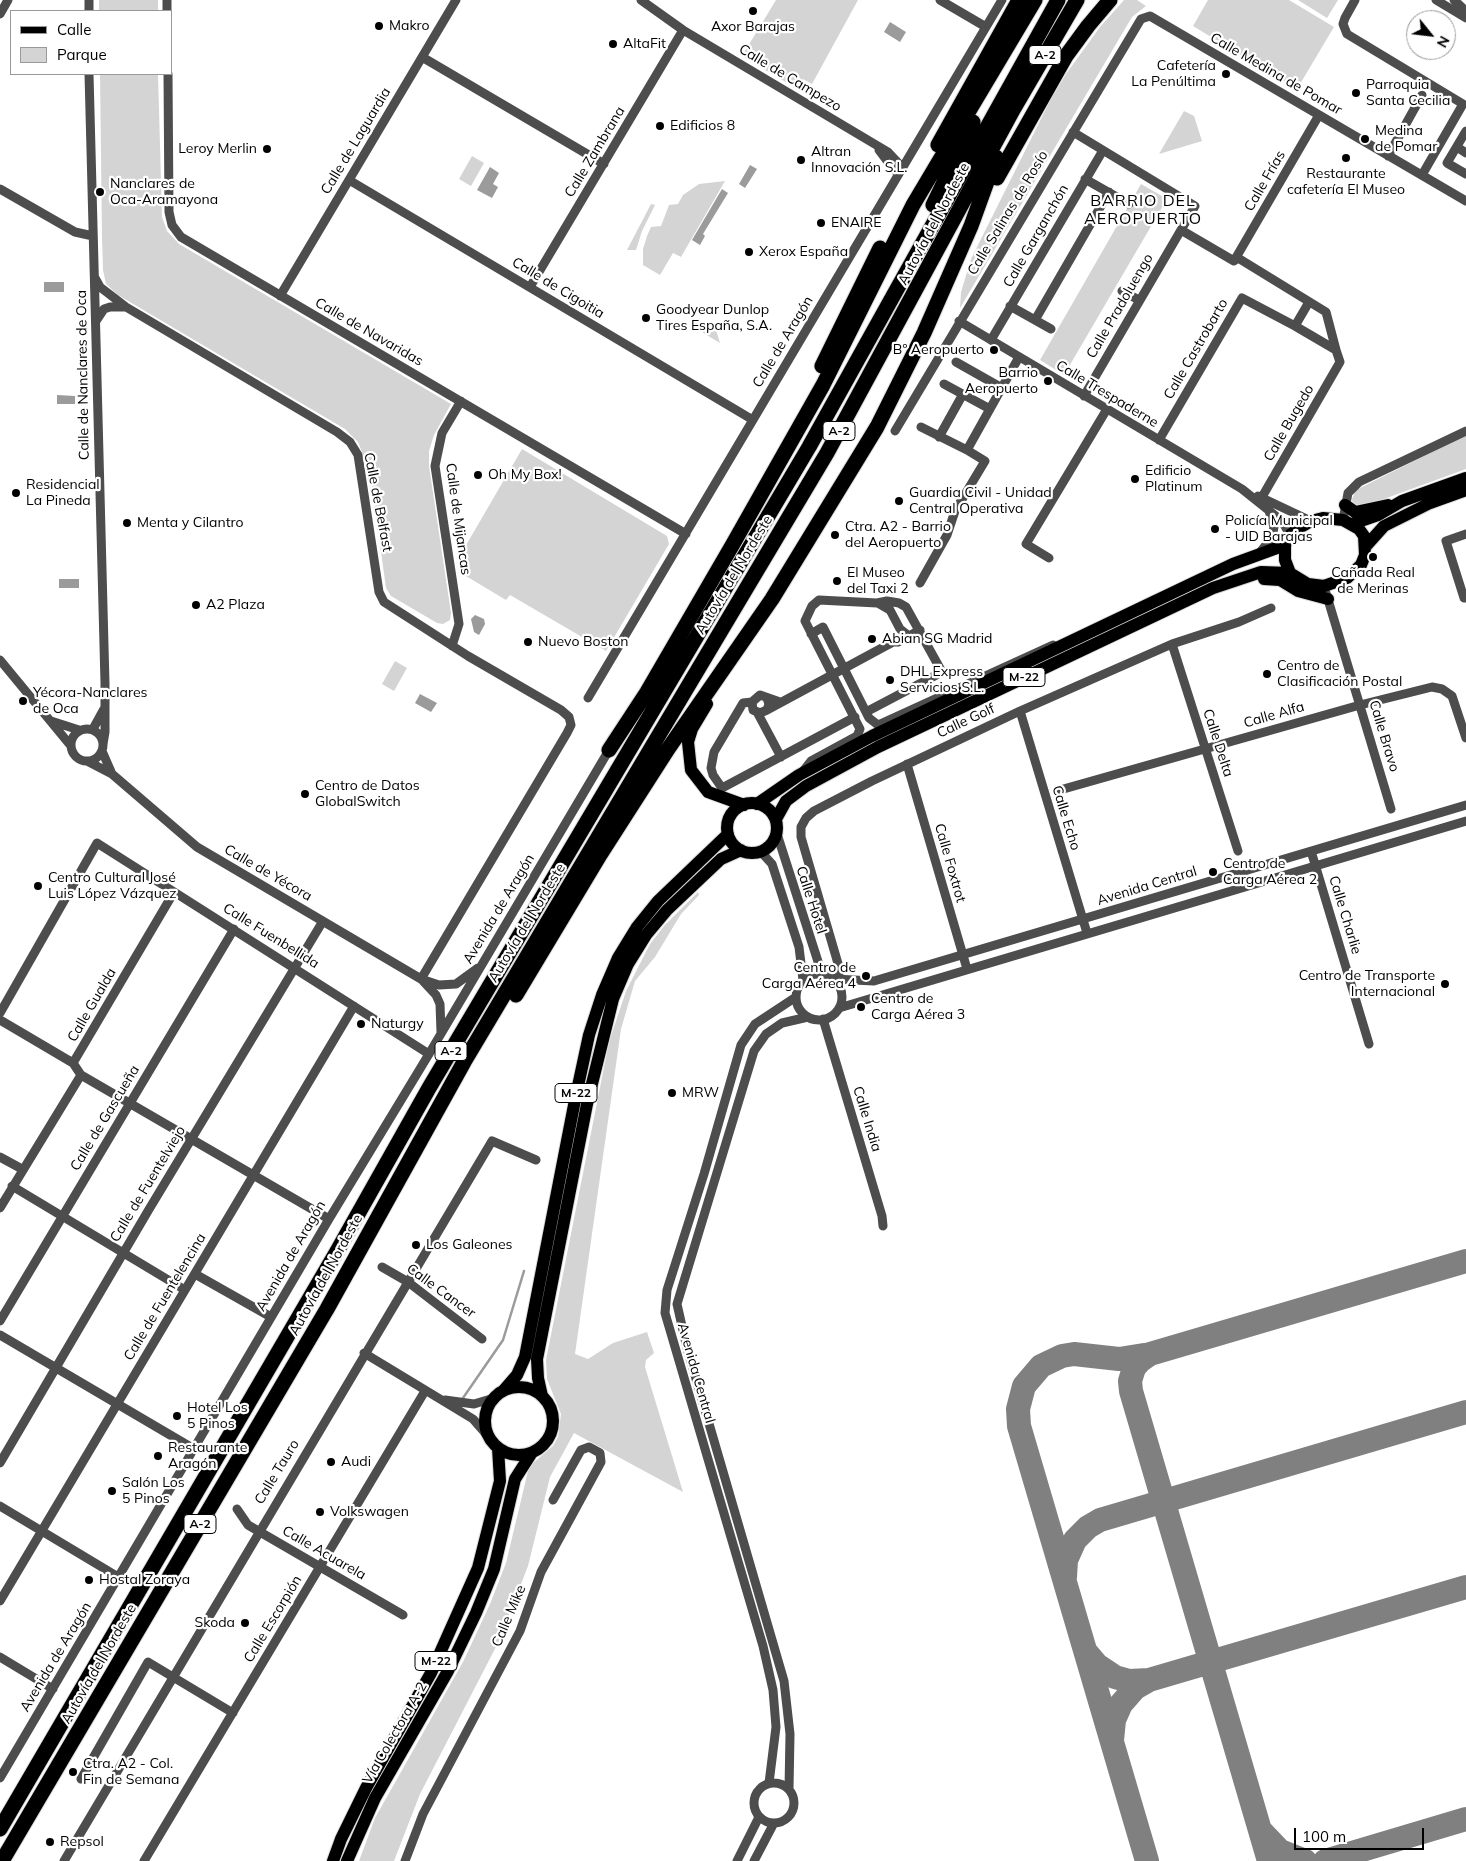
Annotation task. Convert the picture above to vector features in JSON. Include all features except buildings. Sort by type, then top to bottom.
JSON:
[{"type":"highway","name":"Autovía del Nordeste","points":[[0,1828],[336,1253],[429,1088],[809,447],[1058,0]]},
{"type":"highway","name":"Autovía del Nordeste","points":[[2,1861],[327,1309],[464,1062],[827,453],[1013,110],[1077,0]]},
{"type":"highway","points":[[971,226],[1043,93],[1088,26],[1110,0]]},
{"type":"highway","points":[[904,276],[928,216],[1030,1]]},
{"type":"highway","points":[[609,750],[646,692],[738,536],[827,377],[913,205],[1030,1]]},
{"type":"highway","points":[[472,1065],[610,839],[668,749],[787,576],[878,427],[924,333],[971,226],[1013,110]]},
{"type":"highway","points":[[327,1309],[343,1288],[654,754],[668,729],[672,712]]},
{"type":"main road","points":[[1346,505],[1350,509],[1360,512],[1402,501],[1466,478]]},
{"type":"main road","points":[[1366,546],[1384,526],[1430,503],[1466,490]]},
{"type":"main road","points":[[1348,522],[1364,536],[1366,546],[1361,565],[1354,572],[1338,583],[1324,586],[1308,584],[1290,573],[1285,560],[1288,540],[1311,521],[1324,518],[1348,522],[1378,515],[1402,501]]},
{"type":"main road","name":"M-22","points":[[757,804],[799,775],[872,736],[1233,564],[1257,557],[1288,540]]},
{"type":"main road","name":"M-22","points":[[776,819],[786,801],[799,791],[878,746],[1212,588],[1261,572],[1290,573]]},
{"type":"main road","points":[[1212,588],[1271,578],[1280,580],[1298,591],[1328,599]]},
{"type":"main road","points":[[744,805],[732,815],[728,834],[735,846],[741,850],[747,853],[761,852],[773,842],[776,834],[776,819],[765,806],[757,804],[744,805],[708,792],[690,770],[688,742],[692,728],[749,632]]},
{"type":"main road","name":"M-22","points":[[488,1435],[485,1419],[489,1404],[517,1375],[525,1358],[575,1100],[589,1035],[602,995],[618,958],[637,927],[658,901],[728,834]]},
{"type":"main road","name":"M-22","points":[[530,1454],[545,1444],[552,1428],[552,1411],[542,1396],[538,1378],[537,1359],[587,1104],[613,999],[628,964],[646,935],[667,910],[721,859],[741,850]]},
{"type":"main road","points":[[499,1394],[520,1387],[542,1396]]},
{"type":"main road","points":[[488,1435],[498,1448],[510,1454],[530,1454]]},
{"type":"main road","name":"M-22","points":[[333,1861],[341,1839],[366,1788],[431,1673],[478,1568],[500,1481],[498,1448]]},
{"type":"main road","name":"Vía Colectora A-2","points":[[347,1861],[375,1798],[448,1671],[473,1620],[494,1569],[515,1479],[530,1454]]},
{"type":"street","points":[[0,14],[8,0]]},
{"type":"street","name":"Calle de Laguardia","points":[[280,296],[456,0]]},
{"type":"street","name":"Calle de Campezo","points":[[641,0],[683,30],[896,158],[902,169]]},
{"type":"street","points":[[940,0],[986,27]]},
{"type":"street","name":"Calle de Aragón","points":[[588,698],[1002,0]]},
{"type":"street","points":[[1355,0],[1344,18],[1343,24],[1347,34],[1463,104],[1422,176]]},
{"type":"street","points":[[1436,0],[1466,18]]},
{"type":"street","points":[[1454,0],[1466,11]]},
{"type":"street","name":"Calle Medina de Pomar","points":[[1150,16],[1466,201]]},
{"type":"street","name":"Calle Salinas de Rosío","points":[[895,431],[1141,19],[1150,16]]},
{"type":"street","name":"Calle Zambrana","points":[[530,288],[683,30]]},
{"type":"street","points":[[422,57],[604,164]]},
{"type":"street","name":"Calle de Nanclares de Oca","points":[[89,75],[106,732],[102,747]]},
{"type":"street","name":"Calle de Navaridas","points":[[168,75],[169,212],[172,225],[182,237],[686,534]]},
{"type":"street","points":[[1388,156],[1422,95]]},
{"type":"street","name":"Calle Frías","points":[[1234,261],[1319,115]]},
{"type":"street","points":[[1466,131],[1447,163],[1466,174]]},
{"type":"street","points":[[1073,132],[1102,152]]},
{"type":"street","points":[[1457,147],[1466,153]]},
{"type":"street","name":"Calle Garganchón","points":[[991,340],[1102,152]]},
{"type":"street","name":"Calle Pradoluengo","points":[[1084,396],[1195,206],[1102,152]]},
{"type":"street","name":"Calle Garganchón","points":[[1085,179],[1129,204]]},
{"type":"street","name":"Calle de Cigoitia","points":[[349,180],[753,420]]},
{"type":"street","points":[[0,189],[75,232],[93,236]]},
{"type":"street","points":[[1035,320],[1109,192]]},
{"type":"street","points":[[1181,230],[1234,261],[1238,258],[1326,312],[1336,350]]},
{"type":"street","name":"Calle de Belfast","points":[[95,278],[100,287],[126,307],[350,442],[358,455],[380,592],[384,602],[452,646],[570,717],[571,726],[421,979]]},
{"type":"street","points":[[1122,291],[1139,300]]},
{"type":"street","name":"Calle Castrobarto","points":[[1159,440],[1242,298],[1336,350]]},
{"type":"street","points":[[1295,326],[1309,302]]},
{"type":"street","points":[[96,321],[104,309],[110,306],[126,307]]},
{"type":"street","name":"Calle Garganchón","points":[[1010,306],[1051,329]]},
{"type":"street","name":"Calle Trespaderne","points":[[960,321],[1242,489],[1282,520],[1288,540]]},
{"type":"street","name":"Calle Bugedo","points":[[1262,497],[1340,362],[1336,350]]},
{"type":"street","points":[[967,450],[1019,357]]},
{"type":"street","points":[[956,362],[1002,388]]},
{"type":"street","points":[[944,384],[990,409]]},
{"type":"street","points":[[940,437],[963,394]]},
{"type":"street","name":"Calle de Mijancas","points":[[452,646],[459,624],[435,466],[442,433],[461,401]]},
{"type":"street","points":[[1049,558],[1026,544],[1107,410]]},
{"type":"street","points":[[920,582],[947,536],[955,511],[985,461],[921,427]]},
{"type":"street","points":[[1348,522],[1346,505],[1348,492],[1359,482],[1466,431]]},
{"type":"street","name":"Calle Trespaderne","points":[[1242,489],[1311,521]]},
{"type":"street","points":[[1257,557],[1272,537],[1274,527],[1269,511]]},
{"type":"street","points":[[1466,534],[1446,541],[1464,598],[1466,598]]},
{"type":"street","name":"Calle Bravo","points":[[1324,586],[1391,808]]},
{"type":"street","points":[[799,775],[811,761],[857,736],[860,729],[811,634],[805,618],[812,606],[820,600],[899,603],[906,608],[920,630],[942,672],[866,712]]},
{"type":"street","points":[[877,603],[890,610],[900,629],[909,636]]},
{"type":"street","name":"Calle Golf","points":[[838,981],[833,950],[801,837],[801,827],[806,818],[814,811],[907,764],[1020,711],[1172,644],[1238,622],[1270,608]]},
{"type":"street","points":[[811,634],[823,627],[872,723],[878,725],[1044,647],[1073,640]]},
{"type":"street","points":[[893,642],[900,629]]},
{"type":"street","points":[[757,712],[767,710],[893,642],[898,642],[920,630]]},
{"type":"street","name":"Calle Delta","points":[[1172,644],[1238,851]]},
{"type":"street","points":[[0,660],[50,721],[71,746],[76,756],[87,761],[98,756],[102,747],[102,738],[93,729],[79,730],[50,721]]},
{"type":"street","name":"Calle Alfa","points":[[1060,790],[1360,705],[1432,687],[1442,689],[1455,702],[1466,738]]},
{"type":"street","points":[[780,702],[760,695],[752,702],[743,703],[714,752],[711,768],[712,775],[722,788],[855,717]]},
{"type":"street","points":[[767,698],[769,704],[767,710]]},
{"type":"street","points":[[752,702],[781,757]]},
{"type":"street","name":"Calle de Nanclares de Oca","points":[[93,729],[105,706]]},
{"type":"street","name":"Calle Echo","points":[[1020,711],[1087,933]]},
{"type":"street","points":[[71,746],[74,735],[79,730]]},
{"type":"street","name":"Calle de Yécora","points":[[102,747],[112,774]]},
{"type":"street","name":"Avenida de Aragón","points":[[0,1778],[120,1578],[329,1219],[609,750]]},
{"type":"street","name":"Calle de Yécora","points":[[87,761],[112,774],[197,847],[421,979],[439,985],[456,984],[480,966]]},
{"type":"street","name":"Calle Foxtrot","points":[[907,764],[967,969]]},
{"type":"street","name":"Avenida Central","points":[[838,981],[874,981],[1466,805]]},
{"type":"street","name":"Avenida Central","points":[[839,1008],[1466,821]]},
{"type":"street","name":"Calle Hotel","points":[[776,834],[823,974]]},
{"type":"street","name":"Calle Fuenbellida","points":[[0,1013],[97,843],[429,1054]]},
{"type":"street","name":"Calle Charlie","points":[[1311,851],[1369,1044]]},
{"type":"street","name":"Calle Hotel","points":[[761,852],[772,864],[799,947],[802,980]]},
{"type":"street","name":"Calle Gualda","points":[[81,1074],[73,1063],[174,892]]},
{"type":"street","name":"Calle de Fuentelviejo","points":[[0,1462],[191,1138],[323,921]]},
{"type":"street","name":"Calle de Gascueña","points":[[0,1321],[234,929]]},
{"type":"street","points":[[823,974],[830,966],[833,950]]},
{"type":"street","points":[[815,974],[823,974],[838,981],[842,1000],[839,1008],[830,1017],[823,1019],[808,1017],[802,1012],[796,997],[802,980],[815,974]]},
{"type":"street","name":"Calle de Yécora","points":[[421,979],[436,995],[440,1004],[441,1034]]},
{"type":"street","name":"Avenida Central","points":[[769,1784],[776,1727],[773,1690],[762,1646],[665,1312],[667,1290],[704,1174],[741,1046],[755,1024],[796,997]]},
{"type":"street","name":"Calle de Fuentelencina","points":[[0,1601],[354,1006]]},
{"type":"street","name":"Avenida Central","points":[[789,1789],[790,1734],[784,1681],[689,1357],[677,1304],[754,1051],[766,1034],[782,1023],[808,1017]]},
{"type":"street","name":"Calle India","points":[[823,1019],[882,1216],[883,1226]]},
{"type":"street","points":[[0,1020],[73,1063]]},
{"type":"street","points":[[0,1208],[81,1074],[329,1219]]},
{"type":"street","name":"Calle Tauro","points":[[64,1861],[171,1677],[492,1141],[536,1160]]},
{"type":"street","points":[[0,1157],[22,1169]]},
{"type":"street","points":[[12,1186],[185,1290]]},
{"type":"street","name":"Calle Cancer","points":[[382,1267],[408,1282],[482,1339]]},
{"type":"street","points":[[195,1274],[271,1317]]},
{"type":"street","points":[[0,1334],[194,1449]]},
{"type":"street","points":[[364,1353],[473,1419],[488,1435]]},
{"type":"street","name":"Calle Escorpión","points":[[144,1861],[425,1391]]},
{"type":"street","points":[[442,1399],[474,1404],[499,1394]]},
{"type":"street","name":"Calle Mike","points":[[405,1861],[423,1814],[520,1631],[541,1572],[601,1462],[600,1453],[589,1447],[581,1450],[553,1500]]},
{"type":"street","points":[[0,1506],[120,1578]]},
{"type":"street","name":"Calle Acuarela","points":[[237,1509],[248,1525],[403,1615]]},
{"type":"street","points":[[0,1657],[53,1688]]},
{"type":"street","points":[[81,1779],[89,1769],[148,1662],[233,1713]]},
{"type":"street","points":[[777,1783],[789,1789],[795,1803],[793,1810],[783,1822],[774,1823],[759,1817],[754,1806],[755,1797],[760,1789],[769,1784],[777,1783]]},
{"type":"street","points":[[737,1861],[759,1817]]},
{"type":"street","points":[[754,1861],[774,1823]]},
{"type":"green space","points":[[99,0],[158,0],[158,10],[99,10]]},
{"type":"green space","points":[[776,0],[858,0],[812,84],[803,79],[798,87],[794,87],[742,56]]},
{"type":"green space","points":[[1124,0],[1137,0],[1146,6],[1132,17],[960,308],[961,292],[971,259],[1050,101],[1066,74],[1100,27]]},
{"type":"green space","points":[[1208,0],[1289,0],[1334,27],[1297,89],[1193,26]]},
{"type":"green space","points":[[1298,0],[1338,0],[1327,18]]},
{"type":"green space","points":[[100,75],[158,75],[162,217],[167,231],[179,244],[451,404],[434,435],[429,451],[429,466],[451,613],[450,620],[443,624],[437,623],[391,596],[386,588],[370,472],[358,442],[345,429],[118,295],[106,284],[103,270]]},
{"type":"green space","points":[[1184,111],[1194,116],[1202,141],[1159,154]]},
{"type":"green space","points":[[472,156],[484,163],[471,186],[459,179]]},
{"type":"green space","points":[[725,181],[681,257],[673,253],[660,275],[643,265],[643,249],[647,236],[651,227],[661,226],[669,205],[678,204],[683,195],[699,184]]},
{"type":"green space","points":[[1141,184],[1167,199],[1064,375],[1040,360]]},
{"type":"green space","points":[[651,204],[655,205],[642,231],[636,250],[627,250]]},
{"type":"green space","points":[[692,322],[709,324],[716,330],[720,343],[690,325]]},
{"type":"green space","points":[[1466,435],[1466,469],[1373,503],[1353,505],[1352,499],[1356,490]]},
{"type":"green space","points":[[522,449],[667,536],[669,544],[606,651],[510,595],[506,600],[461,573],[458,559]]},
{"type":"green space","points":[[395,661],[407,668],[394,691],[382,684]]},
{"type":"green space","points":[[698,892],[699,895],[681,914],[655,957],[635,981],[621,1029],[575,1354],[588,1359],[613,1343],[647,1332],[654,1353],[646,1360],[645,1367],[683,1492],[574,1433],[550,1477],[528,1566],[499,1641],[420,1794],[394,1861],[359,1861],[375,1818],[463,1662],[490,1604],[506,1563],[528,1471],[532,1464],[553,1446],[558,1437],[561,1414],[547,1379],[546,1360],[609,1042],[626,991],[650,944],[664,926]]},
{"type":"shaded area","points":[[890,22],[906,32],[900,42],[884,32]]},
{"type":"shaded area","points":[[750,165],[757,169],[745,188],[739,184]]},
{"type":"shaded area","points":[[490,167],[499,173],[493,184],[498,187],[492,198],[477,190]]},
{"type":"shaded area","points":[[722,189],[728,193],[703,234],[705,236],[700,245],[692,240]]},
{"type":"shaded area","points":[[44,282],[64,282],[64,292],[44,292]]},
{"type":"shaded area","points":[[57,395],[75,396],[75,404],[57,404]]},
{"type":"shaded area","points":[[59,579],[79,579],[79,588],[59,588]]},
{"type":"shaded area","points":[[475,615],[484,619],[485,624],[479,635],[474,632],[471,619]]},
{"type":"shaded area","points":[[420,694],[437,703],[431,712],[415,703]]},
{"type":"waterway","points":[[463,1398],[503,1340],[524,1271]]},
{"type":"taxiway","points":[[1147,1861],[1019,1426],[1018,1409],[1024,1386],[1041,1366],[1062,1356],[1074,1354],[1119,1359],[1150,1354],[1466,1261]]},
{"type":"taxiway","points":[[1150,1354],[1134,1368],[1130,1381],[1131,1391],[1269,1861]]},
{"type":"taxiway","points":[[1065,1577],[1066,1560],[1075,1540],[1088,1527],[1100,1520],[1466,1412]]},
{"type":"taxiway","points":[[1112,1740],[1114,1720],[1121,1704],[1135,1688],[1149,1680],[1466,1587]]},
{"type":"taxiway","points":[[1086,1652],[1097,1665],[1115,1677],[1129,1681],[1149,1680]]},
{"type":"taxiway","points":[[1325,1861],[1466,1819]]},
{"type":"taxiway","points":[[1261,1831],[1280,1851],[1305,1861]]},
{"type":"place","name":"Axor Barajas","points":[[753,11]]},
{"type":"place","name":"Makro","points":[[379,26]]},
{"type":"place","name":"AltaFit","points":[[613,44]]},
{"type":"place","name":"Cafetería La Penúltima","points":[[1226,74]]},
{"type":"place","name":"Parroquia Santa Cecilia","points":[[1356,93]]},
{"type":"place","name":"Edificios 8","points":[[660,126]]},
{"type":"place","name":"Medina de Pomar","points":[[1365,139]]},
{"type":"place","name":"Leroy Merlin","points":[[267,149]]},
{"type":"place","name":"Restaurante cafetería El Museo","points":[[1346,158]]},
{"type":"place","name":"Altran Innovación S.L.","points":[[801,160]]},
{"type":"place","name":"Nanclares de Oca-Aramayona","points":[[100,192]]},
{"type":"place","name":"ENAIRE","points":[[821,223]]},
{"type":"place","name":"Xerox España","points":[[749,252]]},
{"type":"place","name":"Goodyear Dunlop Tires España, S.A.","points":[[646,318]]},
{"type":"place","name":"Bº Aeropuerto","points":[[994,350]]},
{"type":"place","name":"Barrio Aeropuerto","points":[[1048,381]]},
{"type":"place","name":"Oh My Box!","points":[[478,475]]},
{"type":"place","name":"Edificio Platinum","points":[[1135,479]]},
{"type":"place","name":"Residencial La Pineda","points":[[16,493]]},
{"type":"place","name":"Guardia Civil - Unidad Central Operativa","points":[[899,501]]},
{"type":"place","name":"Menta y Cilantro","points":[[127,523]]},
{"type":"place","name":"Policía Municipal - UID Barajas","points":[[1215,529]]},
{"type":"place","name":"Ctra. A2 - Barrio del Aeropuerto","points":[[835,535]]},
{"type":"place","name":"Cañada Real de Merinas","points":[[1373,557]]},
{"type":"place","name":"El Museo del Taxi 2","points":[[837,581]]},
{"type":"place","name":"A2 Plaza","points":[[196,605]]},
{"type":"place","name":"Abian SG Madrid","points":[[872,639]]},
{"type":"place","name":"Nuevo Boston","points":[[528,642]]},
{"type":"place","name":"Centro de Clasificación Postal","points":[[1267,674]]},
{"type":"place","name":"DHL Express Servicios S.L.","points":[[890,680]]},
{"type":"place","name":"Yécora-Nanclares de Oca","points":[[23,701]]},
{"type":"place","name":"Centro de Datos GlobalSwitch","points":[[305,794]]},
{"type":"place","name":"Centro de Carga Aérea 2","points":[[1213,872]]},
{"type":"place","name":"Centro Cultural José Luis López Vázquez","points":[[38,886]]},
{"type":"place","name":"Centro de Carga Aérea 4","points":[[866,976]]},
{"type":"place","name":"Centro de Transporte Internacional","points":[[1445,984]]},
{"type":"place","name":"Centro de Carga Aérea 3","points":[[861,1007]]},
{"type":"place","name":"Naturgy","points":[[361,1024]]},
{"type":"place","name":"MRW","points":[[672,1093]]},
{"type":"place","name":"Los Galeones","points":[[416,1245]]},
{"type":"place","name":"Hotel Los 5 Pinos","points":[[177,1416]]},
{"type":"place","name":"Restaurante Aragón","points":[[158,1456]]},
{"type":"place","name":"Audi","points":[[331,1462]]},
{"type":"place","name":"Salón Los 5 Pinos","points":[[112,1491]]},
{"type":"place","name":"Volkswagen","points":[[320,1512]]},
{"type":"place","name":"Hostal Zoraya","points":[[89,1580]]},
{"type":"place","name":"Skoda","points":[[245,1623]]},
{"type":"place","name":"Ctra. A2 - Col. Fin de Semana","points":[[73,1772]]},
{"type":"place","name":"Repsol","points":[[50,1842]]},
{"type":"district","name":"BARRIO DEL AEROPUERTO","points":[[1143,210]]}]
